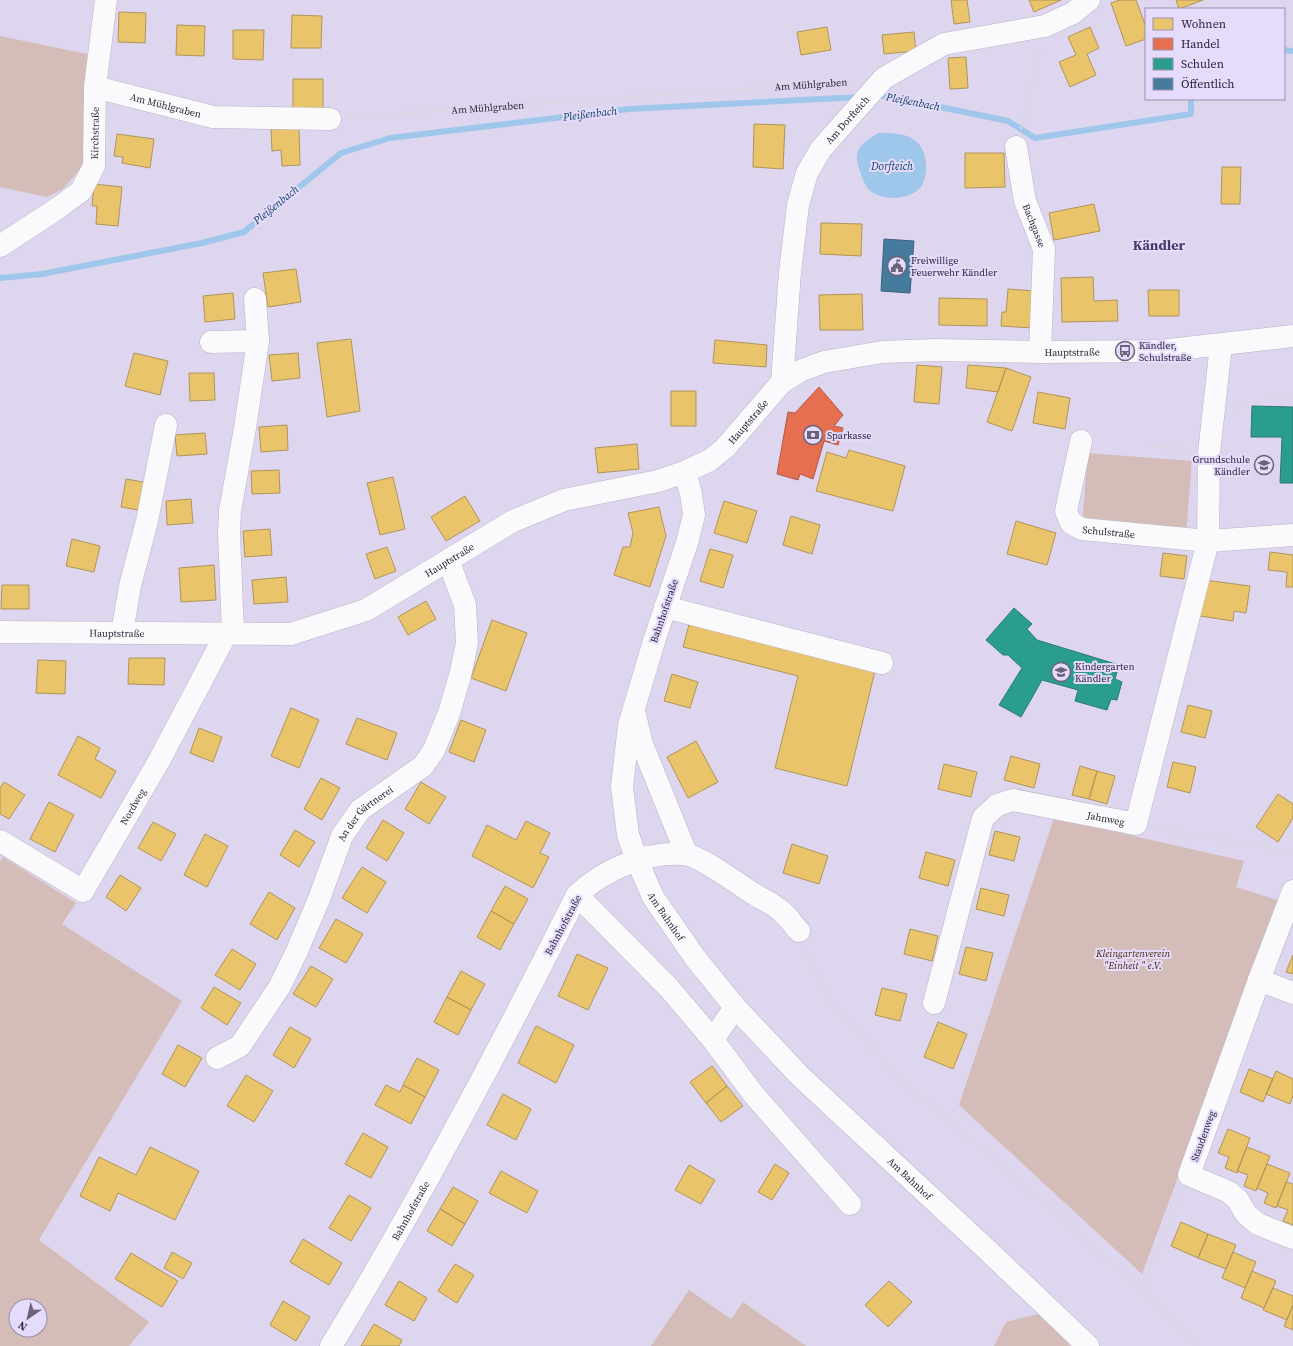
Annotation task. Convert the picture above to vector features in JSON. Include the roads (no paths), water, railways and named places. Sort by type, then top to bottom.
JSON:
[{"type":"street","name":"Kirchstraße","points":[[0,246],[81,191],[94,166],[95,87],[106,0]]},
{"type":"street","name":"Am Dorfteich","points":[[782,382],[790,272],[798,205],[807,174],[821,149],[884,78],[944,44],[1045,26],[1073,13],[1089,0]]},
{"type":"street","name":"Am Mühlgraben","points":[[95,87],[213,117],[330,118]]},
{"type":"street","name":"Bachgasse","points":[[1016,147],[1025,201],[1044,249],[1040,352]]},
{"type":"street","points":[[230,634],[230,511],[245,428],[258,341],[255,299]]},
{"type":"street","name":"Hauptstraße","points":[[0,632],[291,634],[366,610],[513,521],[564,500],[658,482],[685,472],[710,460],[725,448],[782,382],[800,371],[824,362],[882,352],[936,350],[1040,352],[1160,351],[1293,336]]},
{"type":"street","points":[[211,342],[258,341]]},
{"type":"street","points":[[1208,541],[1209,453],[1212,415],[1221,345]]},
{"type":"street","points":[[122,633],[130,586],[147,521],[166,425]]},
{"type":"street","name":"Schulstraße","points":[[1081,441],[1066,511],[1071,523],[1082,529],[1208,541],[1293,535]]},
{"type":"street","name":"Bahnhofstraße","points":[[331,1346],[445,1150],[513,1022],[577,895],[589,884],[609,872],[637,860],[628,834],[622,787],[629,725],[655,638],[687,543],[694,515],[691,494],[685,472]]},
{"type":"street","name":"Jahnweg","points":[[934,1003],[983,818],[997,805],[1013,800],[1136,824],[1208,541]]},
{"type":"street","name":"An der Gärtnerei","points":[[217,1058],[240,1046],[280,986],[319,899],[342,836],[360,810],[423,766],[434,750],[460,676],[467,642],[465,605],[448,560]]},
{"type":"street","points":[[665,607],[882,663]]},
{"type":"street","name":"Nordweg","points":[[0,841],[83,891],[159,761],[230,634]]},
{"type":"street","points":[[633,710],[642,744],[686,854]]},
{"type":"street","points":[[637,860],[655,855],[686,854],[703,861],[781,911],[799,931]]},
{"type":"street","name":"Am Bahnhof","points":[[637,860],[653,898],[696,959],[735,1007],[801,1077],[982,1245],[1088,1346]]},
{"type":"street","name":"Staudenweg","points":[[1293,891],[1259,980],[1189,1175],[1229,1192],[1238,1200],[1246,1214],[1258,1224],[1293,1238]]},
{"type":"street","points":[[577,895],[669,988],[713,1040],[754,1095],[850,1204]]},
{"type":"street","points":[[1259,980],[1293,993]]},
{"type":"street","points":[[713,1040],[735,1007]]},
{"type":"water","name":"Dorfteich","points":[[878,133],[904,135],[916,141],[923,151],[926,163],[924,181],[921,187],[908,196],[900,198],[883,197],[875,194],[866,186],[858,164],[857,153],[859,148],[864,143]]},
{"type":"waterway","name":"Pleißenbach","points":[[1285,50],[1293,51]]},
{"type":"waterway","name":"Pleißenbach","points":[[875,96],[887,96],[1008,121],[1035,138],[1191,114],[1191,100]]},
{"type":"waterway","name":"Pleißenbach","points":[[0,278],[42,274],[202,243],[244,232],[341,153],[390,138],[629,109],[860,97]]},
{"type":"place","name":"Freiwillige Feuerwehr Kändler","points":[[897,266]]},
{"type":"place","name":"Kändler, Schulstraße","points":[[1125,351]]},
{"type":"place","name":"Sparkasse","points":[[813,435]]},
{"type":"place","name":"Grundschule Kändler","points":[[1264,465]]},
{"type":"place","name":"Kindergarten Kändler","points":[[1061,672]]},
{"type":"district","name":"Kändler","points":[[1159,245]]},
{"type":"park label","name":"Kleingartenverein \"Einheit \" e.V.","points":[[1133,958]]}]
